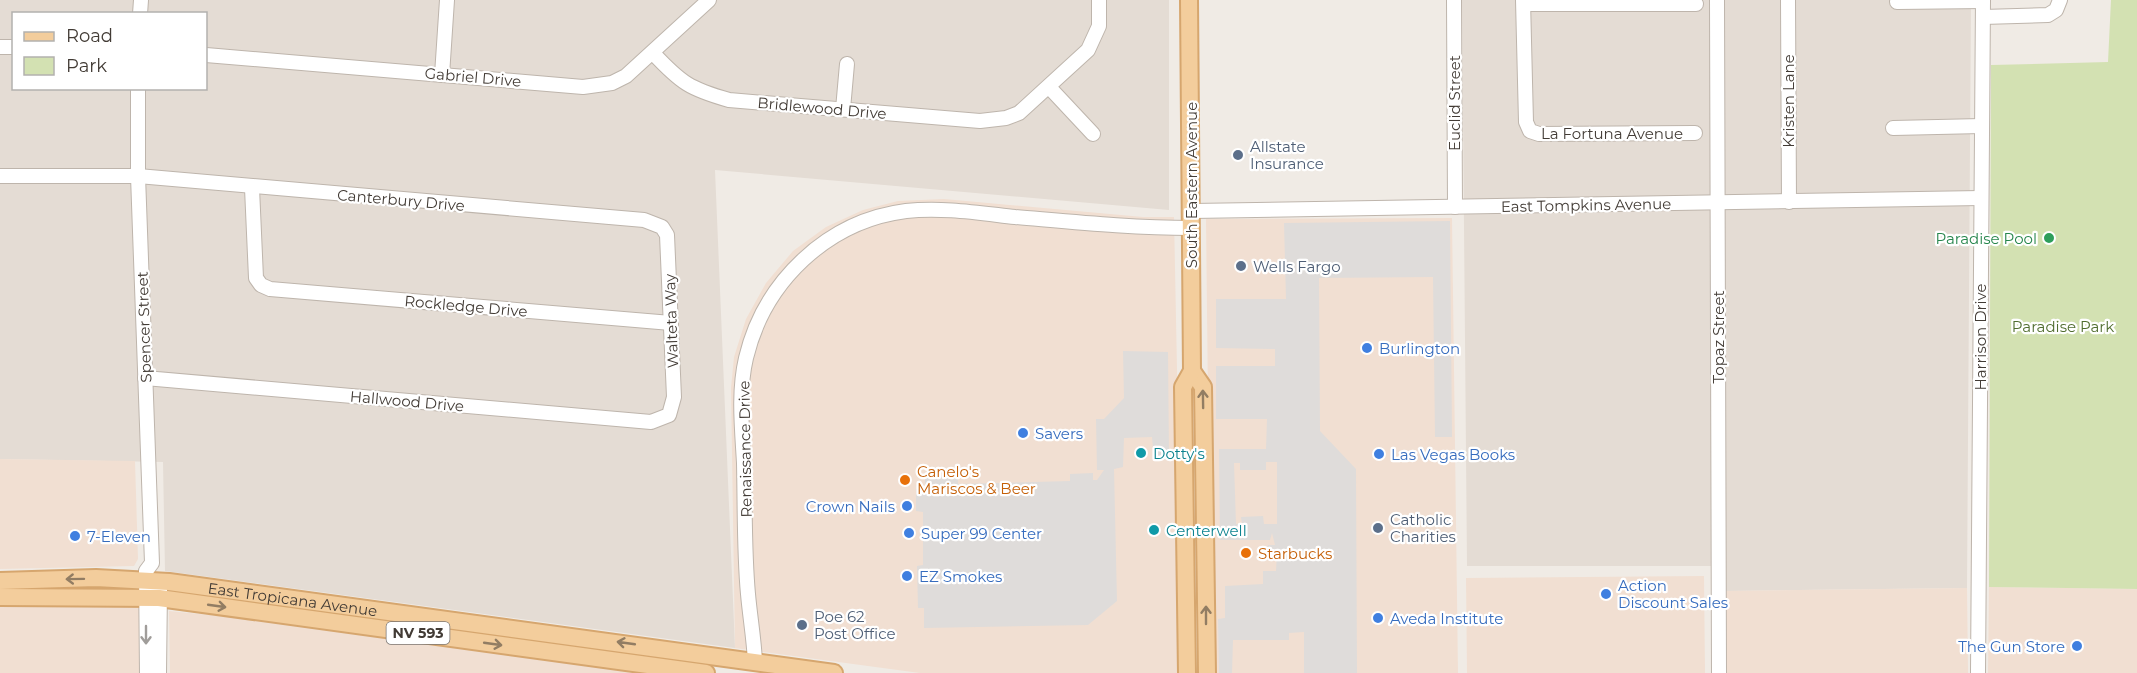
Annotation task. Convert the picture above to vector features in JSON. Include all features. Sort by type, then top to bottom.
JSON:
[{"type":"main road","name":"South Eastern Avenue","points":[[1187,673],[1183,387],[1192,370],[1189,0]]},
{"type":"main road","name":"South Eastern Avenue","points":[[1192,370],[1203,387],[1207,673]]},
{"type":"main road","points":[[1183,403],[1192,417],[1193,445],[1196,451],[1204,455]]},
{"type":"main road","points":[[1183,484],[1190,486],[1193,490],[1194,527],[1205,541]]},
{"type":"main road","name":"East Tropicana Avenue","points":[[0,581],[153,575],[422,616],[834,673]]},
{"type":"main road","name":"East Tropicana Avenue","points":[[0,597],[153,598],[634,662],[676,671],[706,673]]},
{"type":"main road","points":[[350,624],[376,621],[408,622],[422,616]]},
{"type":"main road","points":[[407,632],[421,626],[469,629],[495,626]]},
{"type":"main road","points":[[634,662],[648,657],[675,659],[684,651]]},
{"type":"main road","points":[[676,671],[682,662],[707,664],[721,657]]},
{"type":"street","points":[[442,75],[447,0]]},
{"type":"street","name":"Gabriel Drive","points":[[207,55],[583,87],[612,82],[626,76],[709,0]]},
{"type":"street","points":[[1093,134],[1049,87],[1088,50],[1099,26],[1099,0]]},
{"type":"street","name":"Euclid Street","points":[[1454,0],[1455,207]]},
{"type":"street","name":"Topaz Street","points":[[1717,0],[1719,673]]},
{"type":"street","name":"Kristen Lane","points":[[1788,0],[1789,202]]},
{"type":"street","points":[[1897,2],[1983,0]]},
{"type":"street","name":"Harrison Drive","points":[[1978,673],[1983,0]]},
{"type":"street","points":[[1524,2],[1696,4]]},
{"type":"street","name":"La Fortuna Avenue","points":[[1524,2],[1526,122],[1530,131],[1539,134],[1695,133]]},
{"type":"street","points":[[1983,17],[2048,15],[2058,5]]},
{"type":"street","name":"Bridlewood Drive","points":[[653,53],[671,73],[696,91],[729,100],[980,121],[1006,118],[1019,113],[1049,87]]},
{"type":"street","points":[[843,109],[847,64]]},
{"type":"street","name":"Spencer Street","points":[[138,90],[138,176],[153,575],[147,673]]},
{"type":"street","points":[[1893,128],[1982,126]]},
{"type":"street","name":"Canterbury Drive","points":[[0,176],[138,176],[252,188],[644,220],[662,227]]},
{"type":"street","name":"Rockledge Drive","points":[[252,188],[256,278],[261,285],[270,289],[671,323]]},
{"type":"street","name":"East Tompkins Avenue","points":[[1192,211],[1981,198]]},
{"type":"street","name":"Renaissance Drive","points":[[755,662],[748,594],[742,406],[746,360],[757,324],[775,289],[801,260],[832,237],[869,221],[906,211],[944,210],[1142,228],[1191,228]]},
{"type":"street","name":"Walteta Way","points":[[662,227],[667,235],[674,397],[669,415]]},
{"type":"street","name":"Hallwood Drive","points":[[145,378],[651,422],[669,415]]},
{"type":"street","name":"Spencer Street","points":[[153,598],[159,673]]},
{"type":"shaded area","points":[[0,0],[1169,0],[1169,210],[715,170],[735,648],[165,571],[163,462],[0,459]]},
{"type":"shaded area","points":[[1462,0],[1971,0],[1967,588],[1725,591],[1724,566],[1467,566]]},
{"type":"shaded area","points":[[944,199],[1143,217],[1174,217],[1183,673],[920,673],[735,648],[731,388],[734,357],[746,319],[766,283],[793,251],[826,227],[863,210],[898,201]]},
{"type":"shaded area","points":[[1452,218],[1458,673],[1211,673],[1206,219]]},
{"type":"shaded area","points":[[1450,221],[1452,437],[1435,437],[1433,277],[1319,278],[1320,431],[1356,469],[1357,673],[1304,673],[1304,632],[1289,633],[1289,640],[1233,640],[1232,673],[1219,673],[1218,619],[1225,618],[1225,586],[1263,584],[1263,571],[1276,571],[1277,552],[1268,552],[1268,545],[1275,545],[1272,533],[1270,540],[1220,540],[1219,449],[1266,449],[1267,419],[1216,419],[1216,366],[1275,366],[1275,349],[1216,348],[1216,299],[1286,299],[1284,223]],"holes":[[[1266,462],[1277,462],[1277,524],[1264,524],[1263,516],[1241,517],[1242,524],[1236,524],[1234,463],[1240,463],[1240,470],[1266,470]]]},
{"type":"shaded area","points":[[1123,351],[1168,352],[1169,457],[1154,459],[1152,437],[1124,438],[1123,467],[1114,469],[1117,601],[1088,625],[924,628],[924,608],[918,608],[917,566],[923,565],[923,512],[916,511],[916,489],[925,489],[925,477],[958,476],[958,484],[1070,481],[1070,474],[1093,473],[1093,480],[1097,480],[1104,470],[1097,470],[1096,419],[1104,419],[1124,398]]},
{"type":"shaded area","points":[[0,459],[135,461],[138,559],[134,566],[0,569]]},
{"type":"shaded area","points":[[1704,576],[1705,673],[1467,673],[1466,578]]},
{"type":"shaded area","points":[[1989,587],[2137,589],[2137,673],[1988,673]]},
{"type":"shaded area","points":[[1967,588],[1968,673],[1726,673],[1725,591]]},
{"type":"shaded area","points":[[0,605],[142,607],[141,673],[0,673]]},
{"type":"shaded area","points":[[169,611],[281,622],[635,673],[170,673]]},
{"type":"green space","name":"Paradise Park","points":[[2111,0],[2137,0],[2137,589],[1989,587],[1991,65],[2108,62]]},
{"type":"place","name":"Allstate Insurance","points":[[1238,155]]},
{"type":"place","name":"Paradise Pool","points":[[2049,238]]},
{"type":"place","name":"Wells Fargo","points":[[1241,266]]},
{"type":"place","name":"Burlington","points":[[1367,348]]},
{"type":"place","name":"Savers","points":[[1023,433]]},
{"type":"place","name":"Dotty's","points":[[1141,453]]},
{"type":"place","name":"Las Vegas Books","points":[[1379,454]]},
{"type":"place","name":"Canelo's Mariscos & Beer","points":[[905,480]]},
{"type":"place","name":"Crown Nails","points":[[907,506]]},
{"type":"place","name":"Catholic Charities","points":[[1378,528]]},
{"type":"place","name":"Centerwell","points":[[1154,530]]},
{"type":"place","name":"Super 99 Center","points":[[909,533]]},
{"type":"place","name":"7-Eleven","points":[[75,536]]},
{"type":"place","name":"Starbucks","points":[[1246,553]]},
{"type":"place","name":"EZ Smokes","points":[[907,576]]},
{"type":"place","name":"Action Discount Sales","points":[[1606,594]]},
{"type":"place","name":"Aveda Institute","points":[[1378,618]]},
{"type":"place","name":"Poe 62 Post Office","points":[[802,625]]},
{"type":"place","name":"The Gun Store","points":[[2077,646]]}]
